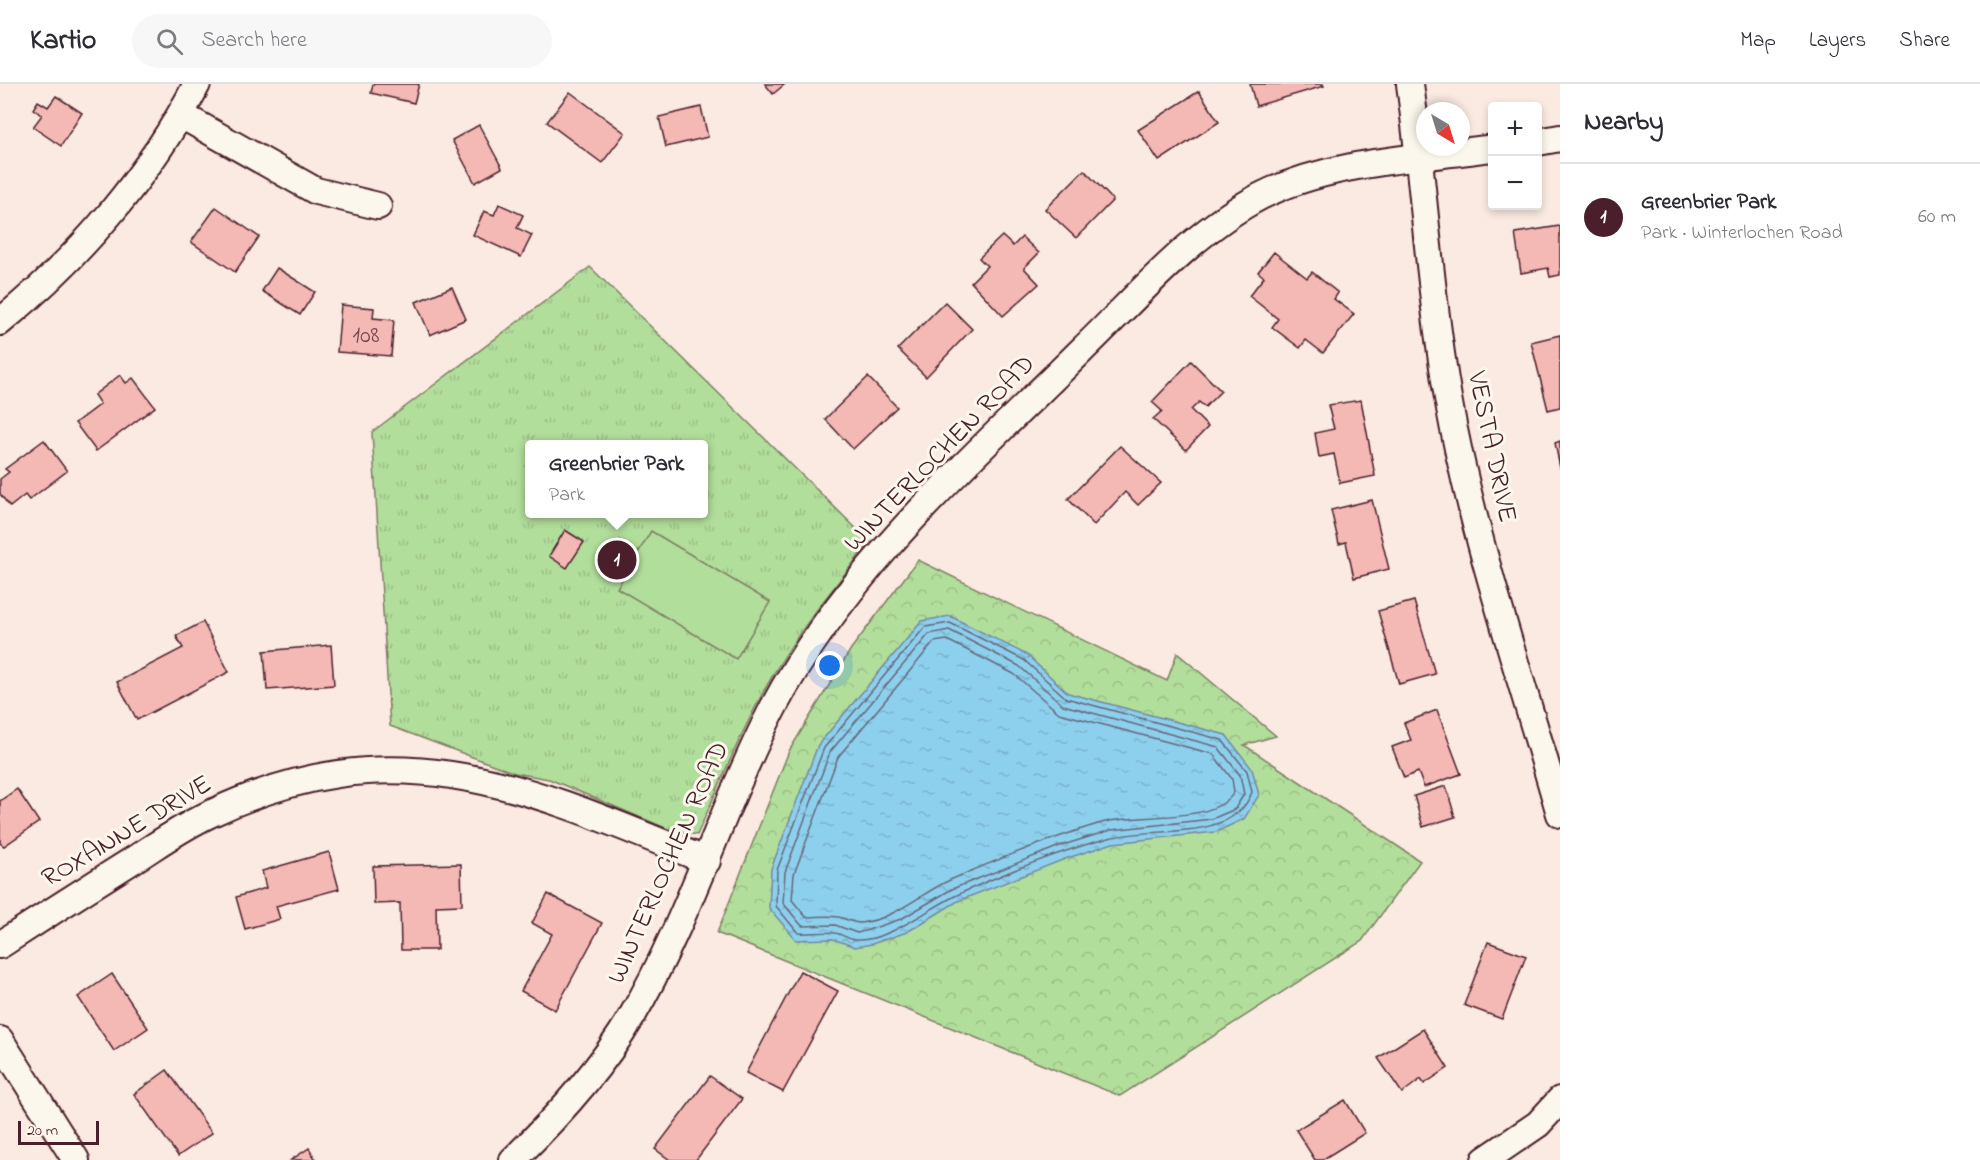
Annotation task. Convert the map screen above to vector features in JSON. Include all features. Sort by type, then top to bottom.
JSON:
[{"type":"street","points":[[0,322],[86,241],[150,161],[181,115],[197,84]]},
{"type":"street","name":"VESTA DRIVE","points":[[1410,84],[1420,159],[1428,265],[1448,398],[1482,545],[1560,814]]},
{"type":"street","points":[[181,115],[316,191],[378,206]]},
{"type":"street","points":[[1542,141],[1560,138]]},
{"type":"street","name":"WINTERLOCHEN ROAD","points":[[513,1160],[550,1122],[630,1020],[673,936],[750,756],[804,655],[897,536],[936,494],[1126,307],[1220,220],[1263,195],[1305,178],[1363,165],[1488,149]]},
{"type":"street","name":"ROXANNE DRIVE","points":[[0,945],[209,814],[250,795],[334,775],[382,769],[451,773],[505,784],[574,806],[707,861]]},
{"type":"street","points":[[0,1040],[76,1160]]},
{"type":"street","points":[[1485,1160],[1538,1124],[1560,1100]]},
{"type":"green space","points":[[590,267],[870,542],[807,623],[773,675],[742,734],[697,835],[668,829],[549,779],[515,773],[390,726],[372,432]]},
{"type":"green space","points":[[651,531],[770,602],[736,659],[617,588]]},
{"type":"green space","points":[[918,560],[1167,681],[1177,653],[1276,736],[1244,745],[1420,861],[1362,941],[1120,1096],[717,933],[789,751],[851,649]]},
{"type":"water","points":[[950,616],[1027,655],[1068,693],[1226,735],[1252,769],[1259,795],[1244,819],[1216,832],[1113,843],[1065,859],[958,901],[907,932],[872,944],[855,947],[833,939],[796,940],[769,908],[771,869],[818,745],[922,621]]},
{"type":"building","points":[[373,84],[419,84],[414,103],[371,93]]},
{"type":"building","points":[[765,84],[785,84],[773,94]]},
{"type":"building","points":[[1250,84],[1323,84],[1324,86],[1256,106]]},
{"type":"building","points":[[1199,91],[1219,122],[1159,161],[1138,130]]},
{"type":"building","points":[[570,92],[625,133],[602,163],[547,122]]},
{"type":"building","points":[[56,96],[82,113],[61,146],[33,127],[42,115],[33,109],[38,101],[48,107]]},
{"type":"building","points":[[701,107],[708,137],[666,147],[659,117]]},
{"type":"building","points":[[479,125],[502,168],[475,183],[452,140]]},
{"type":"building","points":[[1084,170],[1113,200],[1076,238],[1045,209]]},
{"type":"building","points":[[499,204],[523,215],[517,228],[532,235],[521,257],[473,235],[484,211],[494,215]]},
{"type":"building","points":[[216,207],[259,237],[235,272],[191,242]]},
{"type":"building","points":[[1560,226],[1560,275],[1550,277],[1548,268],[1521,273],[1515,233]]},
{"type":"building","points":[[1002,236],[1013,246],[1022,237],[1039,253],[1024,268],[1039,284],[1003,316],[971,282],[987,266],[979,258]]},
{"type":"building","points":[[1274,252],[1307,278],[1312,272],[1338,293],[1334,299],[1354,314],[1323,353],[1306,340],[1300,348],[1272,327],[1278,319],[1249,296],[1264,277],[1258,272]]},
{"type":"building","points":[[277,268],[315,292],[300,315],[262,291]]},
{"type":"building","points":[[452,287],[466,319],[430,335],[416,302]]},
{"type":"building","points":[[945,302],[972,329],[926,377],[898,349]]},
{"type":"building","points":[[341,305],[374,308],[373,318],[394,320],[391,356],[337,352]]},
{"type":"building","points":[[1560,335],[1560,407],[1548,410],[1531,342]]},
{"type":"building","points":[[1191,361],[1221,391],[1205,407],[1199,402],[1191,410],[1208,427],[1186,450],[1153,419],[1162,411],[1152,402]]},
{"type":"building","points":[[120,375],[126,383],[133,378],[155,407],[96,451],[75,423],[100,404],[94,395]]},
{"type":"building","points":[[868,377],[897,407],[853,449],[825,419]]},
{"type":"building","points":[[1361,400],[1375,476],[1340,483],[1334,454],[1319,457],[1315,433],[1334,429],[1328,405]]},
{"type":"building","points":[[44,440],[67,471],[29,500],[25,495],[10,507],[0,494],[0,479],[9,472],[5,469]]},
{"type":"building","points":[[1560,441],[1560,468],[1555,443]]},
{"type":"building","points":[[1120,446],[1161,483],[1138,505],[1125,492],[1094,525],[1068,499]]},
{"type":"building","points":[[1372,500],[1389,569],[1354,578],[1346,542],[1339,544],[1331,510]]},
{"type":"building","points":[[565,530],[584,542],[567,568],[549,556]]},
{"type":"building","points":[[1414,601],[1435,674],[1399,684],[1378,611]]},
{"type":"building","points":[[203,622],[229,672],[137,720],[117,682],[183,648],[176,636]]},
{"type":"building","points":[[331,645],[334,685],[267,690],[264,651]]},
{"type":"building","points":[[1437,710],[1461,774],[1424,787],[1418,772],[1404,778],[1392,747],[1411,740],[1404,723]]},
{"type":"building","points":[[1446,786],[1455,817],[1423,827],[1414,796]]},
{"type":"building","points":[[17,789],[39,822],[4,846],[0,843],[0,801]]},
{"type":"building","points":[[329,852],[339,889],[276,906],[280,919],[245,929],[236,897],[266,888],[262,871]]},
{"type":"building","points":[[461,864],[462,905],[436,906],[437,950],[401,950],[400,903],[374,904],[373,866]]},
{"type":"building","points":[[548,894],[602,923],[555,1010],[521,991],[552,934],[532,923]]},
{"type":"building","points":[[1488,942],[1526,956],[1502,1019],[1464,1005]]},
{"type":"building","points":[[800,971],[838,991],[783,1092],[746,1073]]},
{"type":"building","points":[[112,974],[148,1028],[114,1051],[78,997]]},
{"type":"building","points":[[1423,1029],[1448,1068],[1424,1084],[1421,1079],[1402,1093],[1378,1058]]},
{"type":"building","points":[[167,1070],[212,1133],[178,1156],[134,1094]]},
{"type":"building","points":[[710,1076],[742,1099],[696,1160],[670,1160],[655,1149]]},
{"type":"building","points":[[1345,1100],[1365,1133],[1322,1160],[1315,1160],[1296,1130]]},
{"type":"building","points":[[309,1148],[316,1160],[291,1160]]},
{"type":"place","name":"Greenbrier Park","points":[[617,560]]}]
